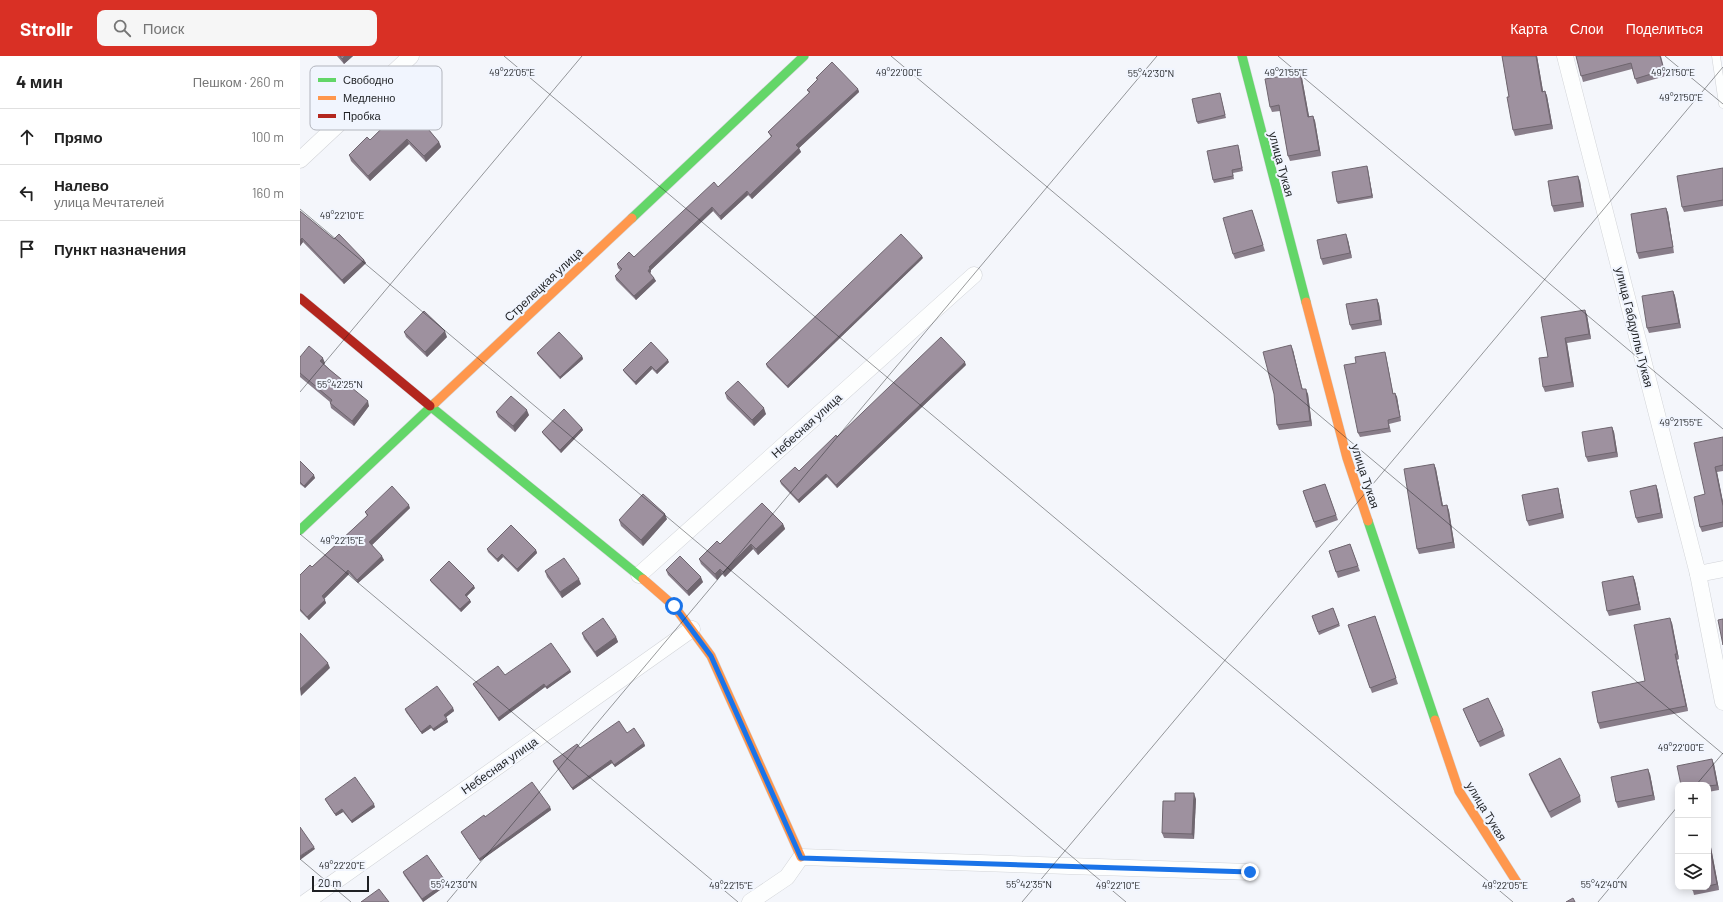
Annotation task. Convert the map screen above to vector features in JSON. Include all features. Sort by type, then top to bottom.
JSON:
[{"type":"street","points":[[400,66],[411,56]]},
{"type":"street","name":"Стрелецкая улица","points":[[300,530],[430,406],[804,56]]},
{"type":"street","name":"улица Тукая","points":[[1242,56],[1350,466],[1459,791],[1518,884]]},
{"type":"street","name":"улица Габдуллы Тукая","points":[[1565,56],[1698,574],[1723,702]]},
{"type":"street","points":[[300,160],[332,130]]},
{"type":"street","name":"Небесная улица","points":[[639,575],[974,275]]},
{"type":"street","points":[[300,298],[430,406],[639,575],[674,606],[711,656],[801,858]]},
{"type":"street","points":[[1698,574],[1723,569]]},
{"type":"street","name":"Небесная улица","points":[[306,902],[692,629]]},
{"type":"street","points":[[801,858],[1250,872]]},
{"type":"street","points":[[750,902],[786,876],[801,858]]},
{"type":"lane","points":[[1716,56],[1723,104]]},
{"type":"building","points":[[1502,56],[1536,56],[1542,92],[1545,91],[1551,124],[1513,130]]},
{"type":"building","points":[[1576,56],[1660,56],[1664,70],[1635,79],[1631,63],[1581,76]]},
{"type":"building","points":[[832,62],[858,89],[796,145],[799,148],[750,195],[747,191],[720,216],[712,207],[649,267],[650,268],[648,271],[654,278],[634,296],[615,276],[622,269],[617,264],[629,252],[634,257],[714,182],[718,187],[772,136],[768,132],[810,92],[807,90],[818,79],[816,78]]},
{"type":"building","points":[[1300,73],[1308,117],[1313,116],[1319,150],[1288,156],[1279,105],[1270,107],[1265,79]]},
{"type":"building","points":[[1220,93],[1225,115],[1197,122],[1192,99]]},
{"type":"building","points":[[380,130],[429,130],[439,142],[424,156],[407,139],[368,176],[349,155],[367,137],[370,140]]},
{"type":"building","points":[[1238,145],[1242,168],[1232,170],[1233,176],[1213,180],[1207,151]]},
{"type":"building","points":[[1367,166],[1372,196],[1337,202],[1332,172]]},
{"type":"building","points":[[1723,168],[1723,200],[1682,207],[1677,176]]},
{"type":"building","points":[[1578,176],[1582,202],[1552,206],[1548,181]]},
{"type":"building","points":[[1666,208],[1673,247],[1637,253],[1631,214]]},
{"type":"building","points":[[1252,210],[1263,245],[1233,254],[1223,218]]},
{"type":"building","points":[[300,211],[334,239],[339,234],[364,260],[342,280],[302,238],[300,240]]},
{"type":"building","points":[[901,234],[922,256],[787,386],[766,364]]},
{"type":"building","points":[[1346,234],[1350,253],[1321,259],[1317,240]]},
{"type":"building","points":[[1673,291],[1679,323],[1647,328],[1642,296]]},
{"type":"building","points":[[1377,299],[1380,320],[1350,325],[1346,304]]},
{"type":"building","points":[[1585,310],[1589,334],[1565,338],[1572,382],[1543,387],[1539,358],[1548,357],[1541,317]]},
{"type":"building","points":[[424,311],[445,331],[425,352],[404,332]]},
{"type":"building","points":[[559,332],[582,356],[560,377],[537,353]]},
{"type":"building","points":[[941,337],[965,362],[836,485],[826,474],[798,500],[780,481],[795,467],[799,471],[836,435],[837,437]]},
{"type":"building","points":[[651,342],[668,360],[656,371],[651,366],[635,382],[623,370]]},
{"type":"building","points":[[1291,345],[1302,389],[1306,389],[1310,421],[1277,425],[1274,394],[1263,352]]},
{"type":"building","points":[[309,346],[323,358],[320,361],[368,401],[352,421],[330,403],[332,400],[300,373],[300,357]]},
{"type":"building","points":[[1385,352],[1393,394],[1395,393],[1400,417],[1388,420],[1389,428],[1358,433],[1344,365],[1356,363],[1355,357]]},
{"type":"building","points":[[738,381],[764,408],[752,420],[725,393]]},
{"type":"building","points":[[511,396],[527,410],[513,426],[496,412]]},
{"type":"building","points":[[564,409],[582,428],[560,450],[542,432]]},
{"type":"building","points":[[1612,427],[1616,452],[1586,457],[1582,432]]},
{"type":"building","points":[[1723,437],[1723,465],[1715,467],[1723,506],[1723,522],[1700,527],[1694,497],[1705,494],[1694,443]]},
{"type":"building","points":[[300,461],[314,475],[304,486],[300,482]]},
{"type":"building","points":[[1434,464],[1442,506],[1447,505],[1453,542],[1417,549],[1404,469]]},
{"type":"building","points":[[1325,484],[1336,515],[1314,522],[1303,491]]},
{"type":"building","points":[[1656,485],[1661,513],[1636,518],[1630,491]]},
{"type":"building","points":[[392,486],[409,505],[369,542],[382,556],[357,580],[348,570],[322,596],[325,600],[307,617],[300,609],[300,575],[310,565],[312,567],[368,515],[365,512]]},
{"type":"building","points":[[1558,488],[1562,513],[1527,521],[1522,495]]},
{"type":"building","points":[[643,494],[665,514],[641,540],[619,520]]},
{"type":"building","points":[[762,503],[783,524],[756,549],[751,544],[723,572],[720,569],[715,574],[699,559],[717,541],[720,544]]},
{"type":"building","points":[[511,525],[536,550],[517,569],[502,554],[497,559],[487,549]]},
{"type":"building","points":[[1350,544],[1358,566],[1336,572],[1329,551]]},
{"type":"building","points":[[680,556],[701,577],[687,591],[666,570]]},
{"type":"building","points":[[564,558],[579,579],[560,592],[545,571]]},
{"type":"building","points":[[449,561],[474,586],[465,595],[470,600],[460,609],[430,580]]},
{"type":"building","points":[[1633,576],[1639,604],[1607,611],[1602,582]]},
{"type":"building","points":[[1333,608],[1339,624],[1318,632],[1312,616]]},
{"type":"building","points":[[1375,616],[1396,678],[1370,688],[1348,625]]},
{"type":"building","points":[[603,618],[616,637],[595,652],[582,633]]},
{"type":"building","points":[[1670,618],[1677,654],[1675,654],[1686,706],[1598,723],[1592,692],[1645,681],[1634,625]]},
{"type":"building","points":[[1723,619],[1723,645],[1718,620]]},
{"type":"building","points":[[300,633],[328,663],[300,689]]},
{"type":"building","points":[[551,643],[570,670],[546,687],[544,684],[498,718],[473,684],[498,666],[505,675]]},
{"type":"building","points":[[437,686],[453,708],[444,715],[447,719],[433,729],[430,725],[421,732],[405,709]]},
{"type":"building","points":[[1488,698],[1503,730],[1478,742],[1463,709]]},
{"type":"building","points":[[619,721],[627,733],[634,728],[644,743],[614,765],[611,760],[572,788],[553,761],[577,744],[580,748]]},
{"type":"building","points":[[1560,758],[1580,796],[1549,812],[1529,774]]},
{"type":"building","points":[[1712,759],[1717,785],[1711,786],[1711,782],[1680,782],[1677,766]]},
{"type":"building","points":[[1648,769],[1653,795],[1616,802],[1611,777]]},
{"type":"building","points":[[355,777],[374,804],[351,821],[342,809],[335,814],[325,799]]},
{"type":"building","points":[[532,782],[550,807],[479,859],[461,832],[484,815],[485,817]]},
{"type":"building","points":[[1175,793],[1194,793],[1192,834],[1162,833],[1163,801],[1175,801]]},
{"type":"building","points":[[300,827],[314,847],[300,856]]},
{"type":"building","points":[[1711,854],[1717,884],[1711,885]]},
{"type":"building","points":[[427,855],[446,882],[422,899],[403,872]]},
{"type":"building","points":[[379,889],[389,902],[361,902]]},
{"type":"building","points":[[1573,898],[1575,902],[1566,902]]},
{"type":"traffic: fast","points":[[632,218],[804,56]]},
{"type":"traffic: fast","points":[[1242,56],[1306,302]]},
{"type":"traffic: fast","points":[[300,530],[435,403]]},
{"type":"traffic: fast","points":[[430,406],[643,579]]},
{"type":"traffic: fast","points":[[1368,521],[1435,720]]},
{"type":"traffic: slow","points":[[435,403],[632,218]]},
{"type":"traffic: slow","points":[[1306,302],[1347,458],[1368,521]]},
{"type":"traffic: slow","points":[[643,579],[674,606],[711,656],[801,857]]},
{"type":"traffic: slow","points":[[1435,720],[1459,791],[1518,884]]},
{"type":"traffic: jam","points":[[300,298],[430,406]]},
{"type":"route","points":[[674,606],[711,656],[801,858],[1250,872]]}]
